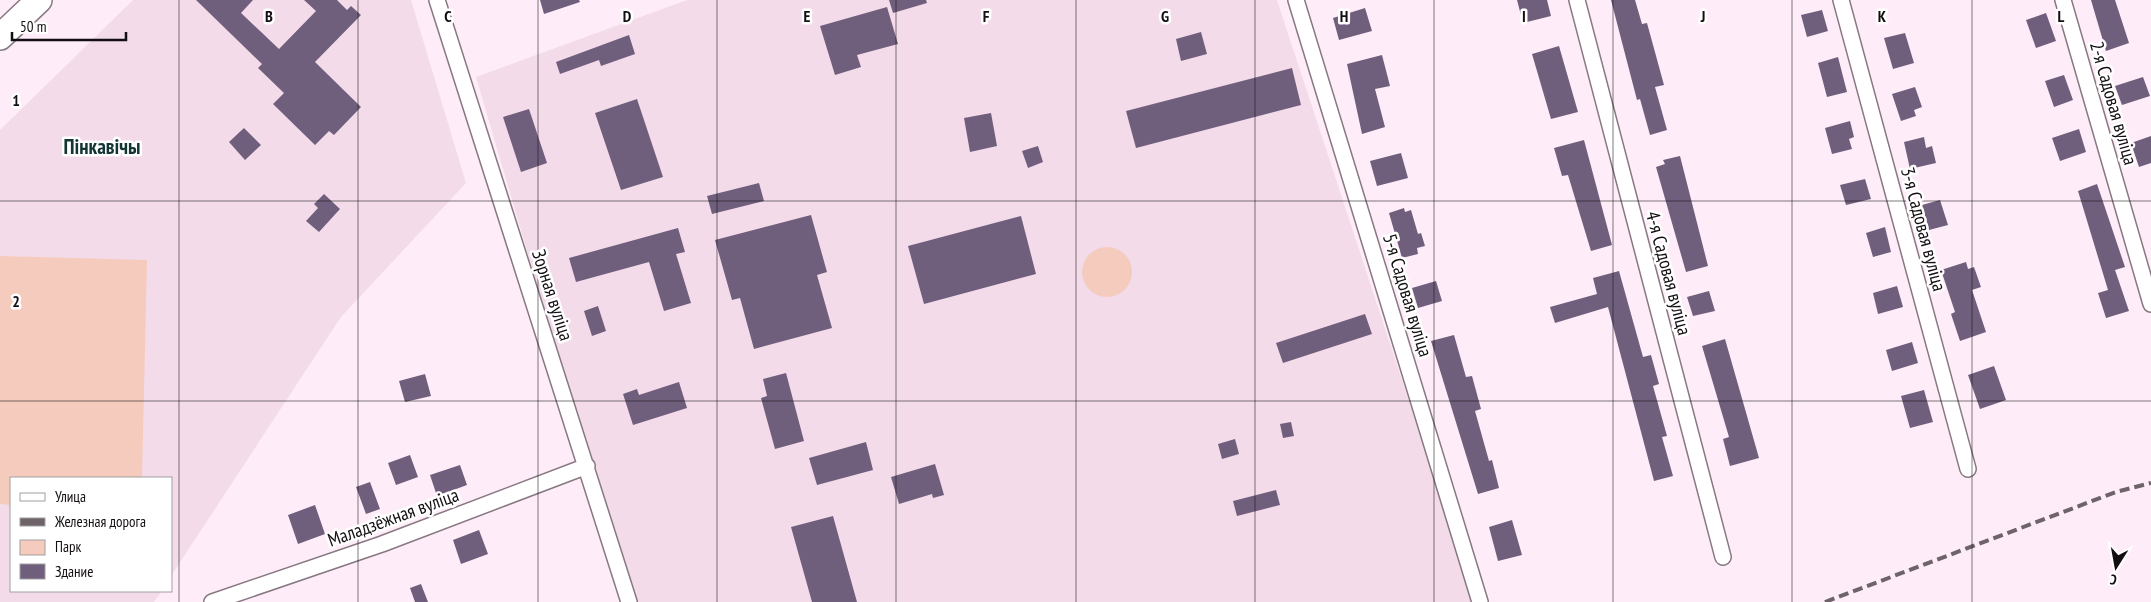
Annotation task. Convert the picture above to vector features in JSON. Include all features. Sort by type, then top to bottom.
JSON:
[{"type":"main road","points":[[0,37],[39,0]]},
{"type":"street","name":"Зорная вуліца","points":[[438,0],[629,602]]},
{"type":"street","name":"5-я Садовая вуліца","points":[[1296,0],[1480,602]]},
{"type":"street","name":"4-я Садовая вуліца","points":[[1577,0],[1723,557]]},
{"type":"street","name":"3-я Садовая вуліца","points":[[1841,0],[1968,469]]},
{"type":"street","name":"2-я Садовая вуліца","points":[[2063,0],[2151,304]]},
{"type":"street","name":"Маладзёжная вуліца","points":[[212,602],[382,544],[587,466]]},
{"type":"shaded area","points":[[133,0],[411,0],[466,183],[341,317],[172,574],[172,477],[10,477],[10,592],[161,592],[154,602],[0,602],[0,130]]},
{"type":"shaded area","points":[[687,0],[1277,0],[1475,602],[630,602],[476,77]]},
{"type":"green space","points":[[1107,247],[1116,249],[1127,258],[1132,272],[1130,281],[1121,292],[1107,297],[1098,295],[1087,286],[1082,272],[1084,263],[1093,252]]},
{"type":"green space","points":[[0,256],[147,260],[142,477],[10,477],[10,505],[0,504]]},
{"type":"building","points":[[196,0],[253,0],[241,13],[279,49],[316,11],[304,0],[337,0],[347,10],[351,6],[361,15],[315,62],[361,107],[334,135],[329,131],[315,145],[273,104],[284,93],[258,68],[262,64]]},
{"type":"building","points":[[540,0],[579,0],[580,2],[544,14]]},
{"type":"building","points":[[889,0],[926,0],[927,3],[893,13]]},
{"type":"building","points":[[1517,0],[1547,0],[1551,16],[1523,23]]},
{"type":"building","points":[[1611,0],[1635,0],[1642,24],[1647,23],[1664,85],[1655,87],[1667,130],[1650,135],[1640,99],[1637,100]]},
{"type":"building","points":[[2091,0],[2115,0],[2129,43],[2106,51]]},
{"type":"building","points":[[887,7],[898,44],[857,55],[861,67],[835,75],[820,26]]},
{"type":"building","points":[[1365,8],[1372,31],[1339,40],[1333,18]]},
{"type":"building","points":[[1822,10],[1828,31],[1807,37],[1801,15]]},
{"type":"building","points":[[2046,13],[2056,41],[2036,48],[2026,20]]},
{"type":"building","points":[[1201,32],[1207,54],[1181,61],[1176,39]]},
{"type":"building","points":[[1905,33],[1914,63],[1893,69],[1884,38]]},
{"type":"building","points":[[629,35],[635,54],[601,66],[599,60],[560,74],[556,62]]},
{"type":"building","points":[[1559,46],[1578,112],[1551,119],[1532,54]]},
{"type":"building","points":[[1382,55],[1390,86],[1375,89],[1385,127],[1362,134],[1347,64]]},
{"type":"building","points":[[1838,57],[1847,92],[1827,97],[1818,63]]},
{"type":"building","points":[[1292,68],[1301,105],[1136,148],[1126,111]]},
{"type":"building","points":[[2064,75],[2073,100],[2054,107],[2045,81]]},
{"type":"building","points":[[2143,77],[2150,96],[2122,105],[2115,86]]},
{"type":"building","points":[[1915,87],[1922,107],[1914,110],[1916,116],[1901,121],[1892,94]]},
{"type":"building","points":[[637,99],[663,177],[621,190],[595,113]]},
{"type":"building","points":[[529,109],[547,163],[521,172],[503,117]]},
{"type":"building","points":[[991,113],[997,146],[970,152],[964,118]]},
{"type":"building","points":[[1850,121],[1854,137],[1849,139],[1852,149],[1832,154],[1825,128]]},
{"type":"building","points":[[244,128],[261,145],[245,160],[229,142]]},
{"type":"building","points":[[2079,129],[2086,152],[2060,161],[2052,138]]},
{"type":"building","points":[[2151,136],[2151,163],[2139,167],[2131,143]]},
{"type":"building","points":[[1924,137],[1926,148],[1932,146],[1936,163],[1910,169],[1904,142]]},
{"type":"building","points":[[1584,140],[1612,245],[1591,251],[1568,175],[1562,176],[1554,148]]},
{"type":"building","points":[[1038,146],[1043,162],[1028,168],[1022,151]]},
{"type":"building","points":[[1401,153],[1408,178],[1377,186],[1370,161]]},
{"type":"building","points":[[1680,156],[1708,266],[1686,272],[1656,167],[1665,164],[1663,160]]},
{"type":"building","points":[[1865,179],[1871,199],[1846,205],[1840,185]]},
{"type":"building","points":[[759,183],[764,201],[712,214],[707,196]]},
{"type":"building","points":[[2097,184],[2125,267],[2115,270],[2129,311],[2106,318],[2098,293],[2108,290],[2078,191]]},
{"type":"building","points":[[324,194],[340,209],[319,232],[306,221],[318,208],[314,204]]},
{"type":"building","points":[[1940,200],[1948,225],[1929,230],[1922,205]]},
{"type":"building","points":[[1404,208],[1405,212],[1411,210],[1418,234],[1421,233],[1425,246],[1417,248],[1418,254],[1402,258],[1389,213]]},
{"type":"building","points":[[811,215],[827,272],[817,275],[832,328],[754,349],[740,298],[732,300],[715,240]]},
{"type":"building","points":[[1021,216],[1036,274],[924,304],[908,246]]},
{"type":"building","points":[[1885,227],[1891,252],[1873,257],[1866,233]]},
{"type":"building","points":[[678,228],[685,252],[676,254],[691,303],[664,311],[649,262],[576,282],[569,258]]},
{"type":"building","points":[[1966,262],[1968,269],[1974,267],[1981,287],[1972,290],[1986,332],[1960,341],[1951,314],[1955,312],[1941,270]]},
{"type":"building","points":[[1619,271],[1643,357],[1651,355],[1659,384],[1653,386],[1667,436],[1662,437],[1673,476],[1654,481],[1608,307],[1555,323],[1550,307],[1597,294],[1593,278]]},
{"type":"building","points":[[1436,281],[1442,301],[1418,308],[1412,288]]},
{"type":"building","points":[[1897,286],[1903,307],[1878,314],[1873,293]]},
{"type":"building","points":[[1709,291],[1715,311],[1693,316],[1687,297]]},
{"type":"building","points":[[598,306],[606,331],[592,336],[584,311]]},
{"type":"building","points":[[1365,314],[1372,334],[1283,363],[1276,343]]},
{"type":"building","points":[[1454,335],[1466,377],[1472,376],[1481,409],[1475,411],[1489,461],[1492,460],[1499,488],[1478,494],[1431,341]]},
{"type":"building","points":[[1725,339],[1759,458],[1730,466],[1723,439],[1729,437],[1702,346]]},
{"type":"building","points":[[1912,342],[1918,363],[1892,371],[1886,350]]},
{"type":"building","points":[[1994,366],[2006,400],[1980,409],[1968,375]]},
{"type":"building","points":[[786,373],[804,441],[775,449],[761,398],[767,396],[763,379]]},
{"type":"building","points":[[425,374],[431,396],[405,402],[399,381]]},
{"type":"building","points":[[679,382],[687,408],[633,425],[623,394],[637,389],[639,395]]},
{"type":"building","points":[[1924,390],[1933,422],[1910,428],[1901,396]]},
{"type":"building","points":[[1291,422],[1294,436],[1283,438],[1280,424]]},
{"type":"building","points":[[1235,439],[1239,454],[1222,459],[1218,444]]},
{"type":"building","points":[[866,442],[873,470],[817,485],[809,458]]},
{"type":"building","points":[[410,455],[418,477],[396,485],[388,463]]},
{"type":"building","points":[[935,464],[944,495],[933,498],[932,494],[899,504],[891,477]]},
{"type":"building","points":[[460,465],[467,485],[437,496],[430,475]]},
{"type":"building","points":[[370,482],[380,509],[366,514],[356,487]]},
{"type":"building","points":[[1276,490],[1280,505],[1237,516],[1233,501]]},
{"type":"building","points":[[315,505],[325,534],[298,544],[288,515]]},
{"type":"building","points":[[833,516],[857,602],[812,602],[791,527]]},
{"type":"building","points":[[1512,520],[1522,555],[1498,561],[1489,527]]},
{"type":"building","points":[[479,530],[488,554],[461,564],[453,540]]},
{"type":"building","points":[[421,584],[428,602],[415,602],[410,588]]},
{"type":"railway","points":[[1825,602],[2116,492],[2151,483]]},
{"type":"district","name":"Пінкавічы","points":[[102,146]]}]
